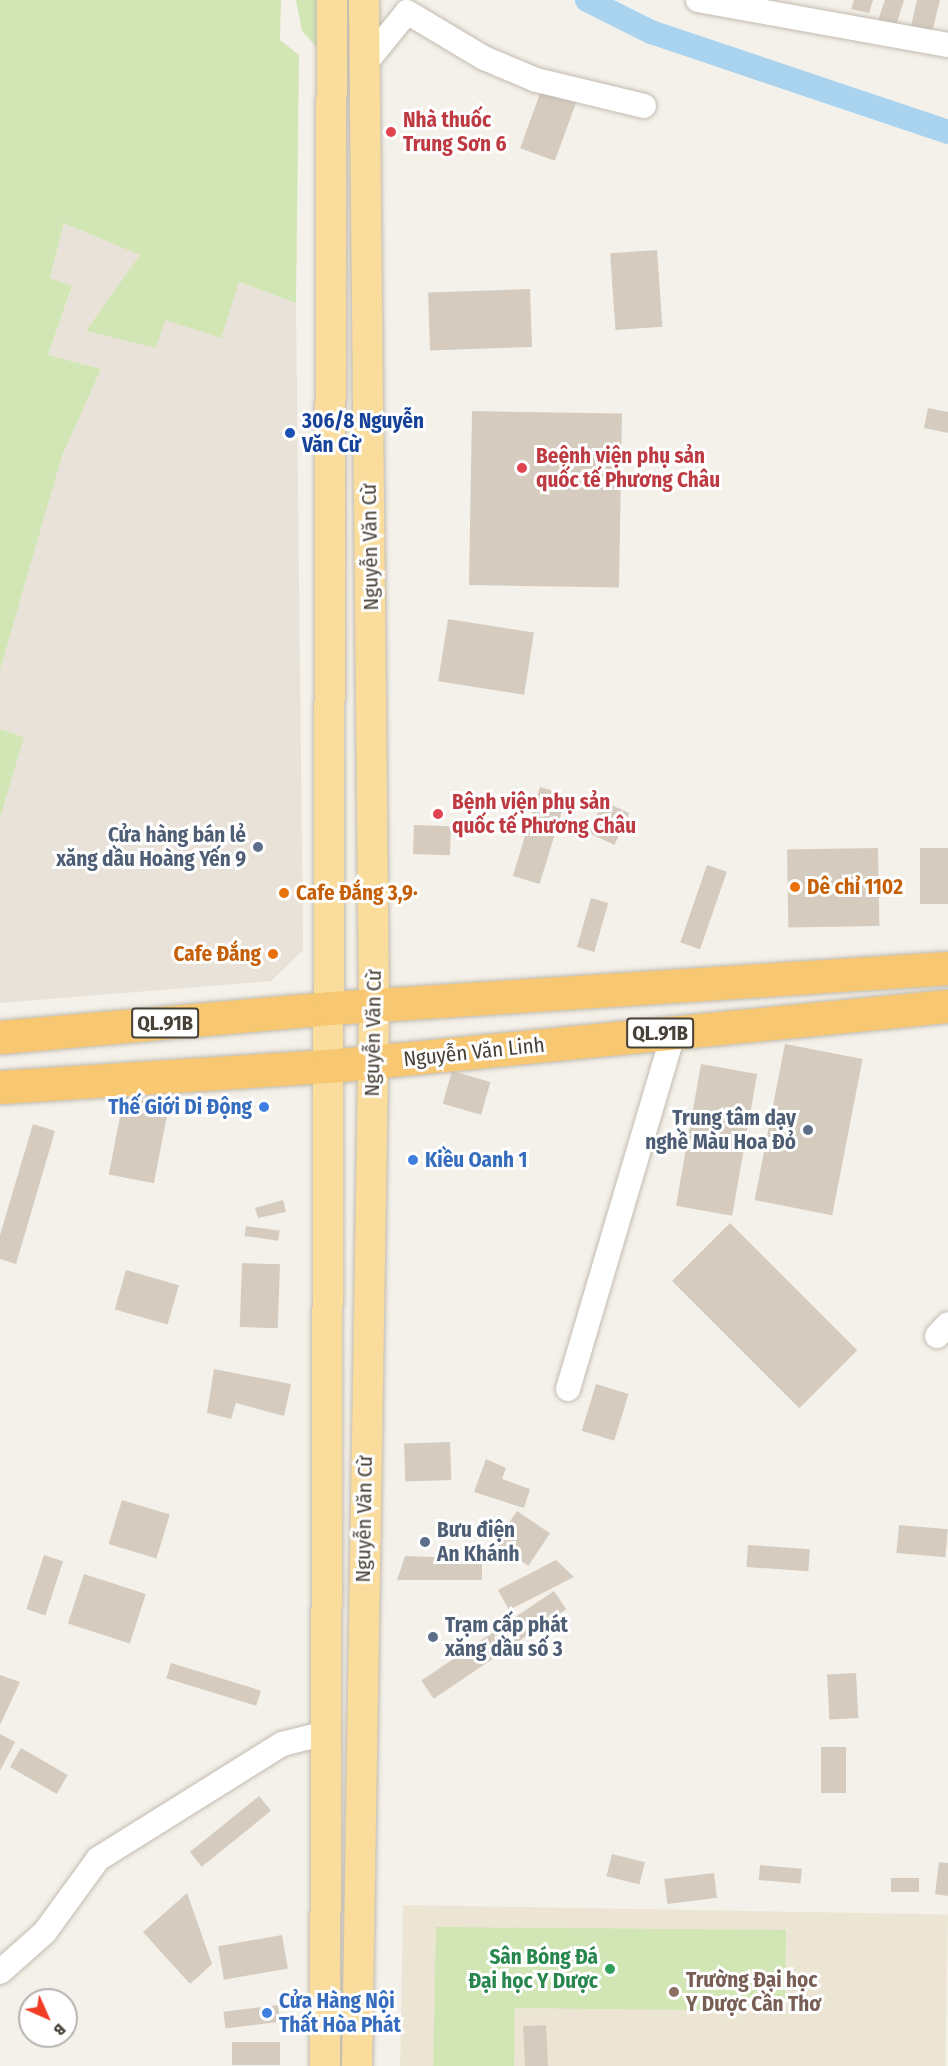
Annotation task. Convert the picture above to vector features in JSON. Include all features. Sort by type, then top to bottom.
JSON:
[{"type":"highway","name":"QL.91B","points":[[0,1037],[330,1008],[948,968]]},
{"type":"highway","name":"Nguyễn Văn Linh","points":[[0,1087],[329,1066],[948,1006]]},
{"type":"main road","name":"Nguyễn Văn Cừ","points":[[326,2066],[332,0]]},
{"type":"main road","name":"Nguyễn Văn Cừ","points":[[357,2066],[374,1006],[364,0]]},
{"type":"main road","points":[[332,253],[366,252]]},
{"type":"street","points":[[698,0],[948,45]]},
{"type":"street","points":[[364,65],[407,12],[484,58],[536,80],[644,106]]},
{"type":"street","points":[[568,1389],[674,1032]]},
{"type":"street","points":[[0,1972],[45,1932],[98,1859],[282,1744],[326,1733]]},
{"type":"shaded area","points":[[64,223],[141,255],[87,331],[164,320],[238,282],[296,303],[303,950],[271,981],[0,1003],[0,818],[24,737],[0,729],[0,670],[62,456],[101,369],[48,355],[72,287],[50,278]]},
{"type":"shaded area","name":"Trường Đại học Y Dược Cần Thơ","points":[[403,1905],[948,1915],[945,2066],[400,2066]]},
{"type":"green space","points":[[0,0],[281,0],[280,40],[299,55],[296,303],[239,282],[221,338],[165,320],[156,348],[86,331],[140,255],[64,223],[50,278],[72,286],[48,355],[101,369],[62,456],[0,670]]},
{"type":"green space","points":[[296,0],[319,0],[319,50],[302,31]]},
{"type":"green space","points":[[0,729],[24,737],[0,818]]},
{"type":"green space","name":"Sân Bóng Đá Đại học Y Dược","points":[[436,1927],[786,1930],[785,2011],[515,2008],[514,2066],[433,2066]]},
{"type":"building","points":[[854,0],[873,0],[869,13],[851,9]]},
{"type":"building","points":[[885,0],[904,0],[896,26],[878,20]]},
{"type":"building","points":[[917,0],[940,0],[932,32],[911,26]]},
{"type":"building","points":[[542,88],[577,101],[555,161],[520,148]]},
{"type":"building","points":[[657,250],[662,327],[615,330],[610,253]]},
{"type":"building","points":[[530,289],[532,347],[430,351],[428,293]]},
{"type":"building","points":[[928,408],[948,412],[948,433],[924,428]]},
{"type":"building","points":[[472,411],[622,414],[619,588],[469,585]]},
{"type":"building","points":[[448,619],[534,633],[524,695],[438,681]]},
{"type":"building","points":[[540,787],[567,795],[540,884],[513,876]]},
{"type":"building","points":[[603,801],[629,813],[614,845],[588,833]]},
{"type":"building","points":[[414,825],[451,826],[450,855],[413,854]]},
{"type":"building","points":[[878,848],[879,926],[788,928],[787,850]]},
{"type":"building","points":[[920,848],[948,848],[948,904],[920,904]]},
{"type":"building","points":[[707,865],[727,872],[700,949],[680,943]]},
{"type":"building","points":[[591,898],[608,903],[594,952],[577,947]]},
{"type":"building","name":"Trung tâm dạy nghề Màu Hoa Đỏ","points":[[785,1044],[863,1059],[832,1215],[755,1200]]},
{"type":"building","points":[[701,1064],[757,1074],[732,1216],[676,1206]]},
{"type":"building","points":[[452,1071],[490,1082],[481,1115],[443,1104]]},
{"type":"building","points":[[124,1096],[169,1105],[154,1183],[109,1175]]},
{"type":"building","points":[[33,1124],[55,1131],[16,1264],[0,1259],[0,1235]]},
{"type":"building","points":[[283,1200],[286,1212],[258,1218],[255,1208]]},
{"type":"building","points":[[730,1223],[857,1350],[799,1408],[672,1281]]},
{"type":"building","points":[[246,1226],[280,1231],[278,1241],[245,1236]]},
{"type":"building","points":[[242,1263],[280,1264],[278,1328],[240,1327]]},
{"type":"building","points":[[126,1270],[179,1285],[168,1325],[115,1309]]},
{"type":"building","points":[[214,1369],[291,1384],[284,1416],[236,1403],[231,1419],[207,1413]]},
{"type":"building","points":[[596,1384],[629,1394],[614,1441],[582,1431]]},
{"type":"building","points":[[450,1442],[451,1480],[405,1482],[404,1444]]},
{"type":"building","points":[[486,1459],[506,1468],[502,1479],[530,1489],[524,1508],[474,1492]]},
{"type":"building","points":[[122,1500],[170,1515],[156,1559],[109,1544]]},
{"type":"building","points":[[517,1511],[550,1533],[528,1566],[495,1543]]},
{"type":"building","points":[[899,1525],[948,1529],[945,1557],[897,1553]]},
{"type":"building","points":[[748,1545],[810,1549],[808,1571],[746,1567]]},
{"type":"building","points":[[44,1555],[63,1561],[45,1615],[26,1609]]},
{"type":"building","points":[[405,1556],[482,1559],[482,1580],[397,1580]]},
{"type":"building","points":[[556,1560],[574,1577],[509,1610],[498,1590]]},
{"type":"building","points":[[84,1574],[146,1594],[130,1644],[68,1623]]},
{"type":"building","points":[[554,1591],[566,1609],[434,1699],[421,1680]]},
{"type":"building","points":[[171,1663],[261,1690],[256,1706],[166,1678]]},
{"type":"building","points":[[856,1673],[858,1718],[829,1719],[827,1675]]},
{"type":"building","points":[[0,1675],[20,1682],[0,1725]]},
{"type":"building","points":[[0,1734],[15,1742],[0,1771]]},
{"type":"building","points":[[821,1747],[846,1747],[846,1793],[821,1793]]},
{"type":"building","points":[[21,1748],[68,1775],[57,1794],[10,1767]]},
{"type":"building","points":[[259,1796],[271,1811],[202,1867],[190,1852]]},
{"type":"building","points":[[612,1854],[645,1862],[639,1885],[606,1876]]},
{"type":"building","points":[[939,1862],[948,1863],[948,1896],[935,1894]]},
{"type":"building","points":[[760,1865],[802,1869],[801,1884],[759,1880]]},
{"type":"building","points":[[714,1873],[717,1898],[667,1904],[664,1879]]},
{"type":"building","points":[[891,1878],[919,1878],[919,1892],[891,1892]]},
{"type":"building","points":[[187,1893],[212,1964],[190,1984],[143,1932]]},
{"type":"building","points":[[282,1935],[288,1968],[224,1980],[218,1946]]},
{"type":"building","points":[[278,2005],[280,2022],[225,2029],[223,2012]]},
{"type":"building","points":[[546,2025],[548,2066],[525,2066],[523,2026]]},
{"type":"building","points":[[232,2042],[280,2042],[280,2065],[232,2065]]},
{"type":"waterway","points":[[587,0],[651,32],[948,132]]},
{"type":"place","name":"Nhà thuốc Trung Sơn 6","points":[[391,132]]},
{"type":"place","name":"306/8 Nguyễn Văn Cừ","points":[[290,433]]},
{"type":"place","name":"Beệnh viện phụ sản quốc tế Phương Châu","points":[[522,468]]},
{"type":"place","name":"Bệnh viện phụ sản quốc tế Phương Châu","points":[[438,814]]},
{"type":"place","name":"Cửa hàng bán lẻ xăng dầu Hoàng Yến 9","points":[[258,847]]},
{"type":"place","name":"Dê chỉ 1102","points":[[795,887]]},
{"type":"place","name":"Cafe Đắng 3,9·","points":[[284,893]]},
{"type":"place","name":"Cafe Đắng","points":[[273,954]]},
{"type":"place","name":"Thế Giới Di Động","points":[[264,1107]]},
{"type":"place","name":"Trung tâm dạy nghề Màu Hoa Đỏ","points":[[808,1130]]},
{"type":"place","name":"Kiều Oanh 1","points":[[413,1160]]},
{"type":"place","name":"Bưu điện An Khánh","points":[[425,1542]]},
{"type":"place","name":"Trạm cấp phát xăng dầu số 3","points":[[433,1637]]},
{"type":"place","name":"Sân Bóng Đá Đại học Y Dược","points":[[610,1969]]},
{"type":"place","name":"Trường Đại học Y Dược Cần Thơ","points":[[674,1992]]},
{"type":"place","name":"Cửa Hàng Nội Thất Hòa Phát","points":[[267,2013]]}]
